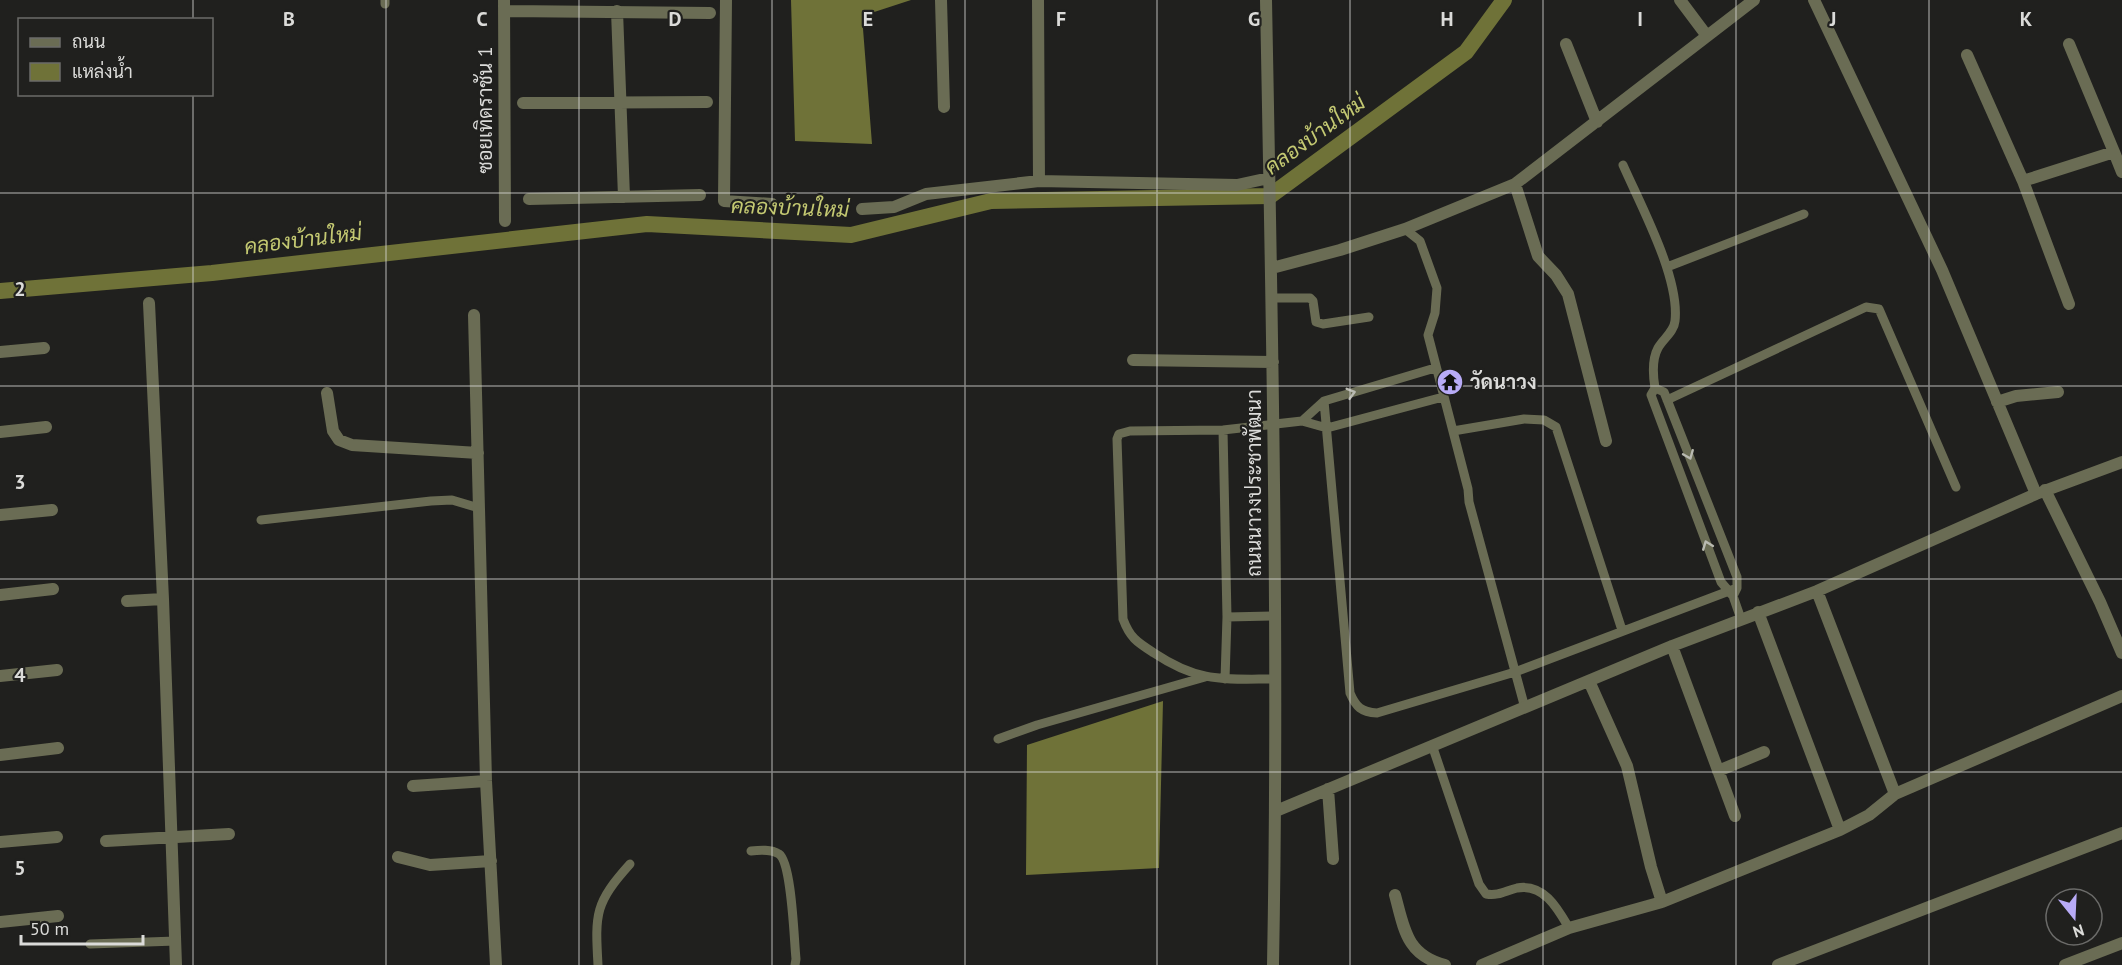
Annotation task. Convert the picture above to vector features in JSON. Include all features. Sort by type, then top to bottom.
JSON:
[{"type":"street","points":[[726,0],[724,201],[772,204]]},
{"type":"street","points":[[941,0],[944,107]]},
{"type":"street","points":[[1038,0],[1039,181]]},
{"type":"street","name":"ถนนนาวงประชาพัฒนา","points":[[1266,0],[1275,424],[1276,811],[1273,965]]},
{"type":"street","points":[[1680,0],[1707,36]]},
{"type":"street","points":[[1272,268],[1340,250],[1405,229],[1515,184],[1754,0]]},
{"type":"street","points":[[1814,0],[1942,270],[1997,402],[2040,492],[2100,602],[2122,653]]},
{"type":"street","points":[[504,6],[710,13]]},
{"type":"street","name":"ซอยเทิดราชัน 1","points":[[504,6],[505,221]]},
{"type":"street","points":[[617,11],[624,197]]},
{"type":"street","points":[[1566,44],[1597,122]]},
{"type":"street","points":[[2068,44],[2122,172]]},
{"type":"street","points":[[1967,55],[2023,181],[2069,304]]},
{"type":"street","points":[[523,103],[708,102]]},
{"type":"street","points":[[2023,181],[2114,152]]},
{"type":"street","points":[[862,209],[894,207],[926,194],[1039,181],[1237,185],[1269,181]]},
{"type":"street","points":[[1515,184],[1538,256],[1557,275],[1568,294],[1606,441]]},
{"type":"street","points":[[529,199],[700,195]]},
{"type":"street","points":[[149,303],[163,599],[176,965]]},
{"type":"street","points":[[474,315],[486,781],[496,965]]},
{"type":"street","points":[[0,352],[44,348]]},
{"type":"street","points":[[1132,360],[1273,362]]},
{"type":"street","points":[[1997,402],[2016,396],[2058,392]]},
{"type":"street","points":[[327,393],[333,431],[339,440],[352,445],[478,453]]},
{"type":"street","points":[[0,432],[46,427]]},
{"type":"street","points":[[1276,811],[1672,646],[1817,591],[2040,492],[2122,462]]},
{"type":"street","points":[[0,515],[52,510]]},
{"type":"street","points":[[0,594],[53,589]]},
{"type":"street","points":[[1817,591],[1895,794]]},
{"type":"street","points":[[126,601],[163,599]]},
{"type":"street","points":[[1758,612],[1840,830]]},
{"type":"street","points":[[1672,646],[1735,816]]},
{"type":"street","points":[[0,676],[57,670]]},
{"type":"street","points":[[1589,681],[1627,766],[1651,867],[1662,902]]},
{"type":"street","points":[[1482,965],[1569,928],[1662,902],[1840,830],[1869,815],[1895,794],[2122,696]]},
{"type":"street","points":[[0,755],[58,748]]},
{"type":"street","points":[[1718,771],[1764,752]]},
{"type":"street","points":[[413,786],[486,781]]},
{"type":"street","points":[[1328,789],[1333,859]]},
{"type":"street","points":[[1778,965],[2122,833]]},
{"type":"street","points":[[106,841],[229,834]]},
{"type":"street","points":[[0,842],[57,837]]},
{"type":"street","points":[[398,857],[430,865],[491,861]]},
{"type":"street","points":[[1395,895],[1406,937],[1417,951],[1430,961],[1445,965]]},
{"type":"street","points":[[0,922],[58,916]]},
{"type":"street","points":[[2065,965],[2122,943]]},
{"type":"lane","points":[[1623,165],[1667,267],[1672,291],[1675,321],[1672,330],[1657,349],[1653,375],[1655,388],[1651,395],[1721,582],[1733,592]]},
{"type":"lane","points":[[1667,267],[1804,214]]},
{"type":"lane","points":[[1405,229],[1420,241],[1437,288],[1435,313],[1428,335],[1468,489],[1469,502],[1526,708]]},
{"type":"lane","points":[[1272,298],[1310,298],[1313,301],[1316,322],[1323,324],[1369,317]]},
{"type":"lane","points":[[1667,400],[1866,308],[1880,309],[1956,487]]},
{"type":"lane","points":[[1302,421],[1324,401],[1435,368]]},
{"type":"lane","points":[[1655,388],[1664,392],[1737,577],[1733,592],[1741,619]]},
{"type":"lane","points":[[1275,679],[1205,677],[1172,665],[1134,640],[1123,619],[1117,440],[1119,434],[1130,430],[1223,430],[1302,421],[1327,428],[1443,397]]},
{"type":"lane","points":[[1324,401],[1350,693],[1356,706],[1367,713],[1377,713],[1515,672],[1622,630],[1733,592]]},
{"type":"lane","points":[[1453,431],[1524,419],[1544,420],[1556,427],[1622,630]]},
{"type":"lane","points":[[1223,430],[1227,617],[1225,679]]},
{"type":"lane","points":[[261,520],[431,501],[452,500],[479,508]]},
{"type":"lane","points":[[1227,617],[1274,616]]},
{"type":"lane","points":[[998,739],[1037,724],[1205,677]]},
{"type":"lane","points":[[1432,745],[1479,884],[1486,894],[1497,896],[1519,888],[1533,889],[1554,902],[1569,928]]},
{"type":"lane","points":[[751,851],[765,850],[779,854],[785,862],[790,889],[795,965]]},
{"type":"lane","points":[[598,965],[596,926],[600,907],[610,886],[630,864]]},
{"type":"lane","points":[[90,944],[176,941]]},
{"type":"water","points":[[791,0],[911,0],[862,16],[872,144],[795,141]]},
{"type":"water","points":[[1163,701],[1159,868],[1026,875],[1027,745]]},
{"type":"waterway","name":"คลองบ้านใหม่","points":[[0,291],[212,273],[647,224],[851,235],[991,201],[1270,196],[1466,52],[1504,0]]},
{"type":"place","name":"วัดนาวง","points":[[1450,382]]}]
